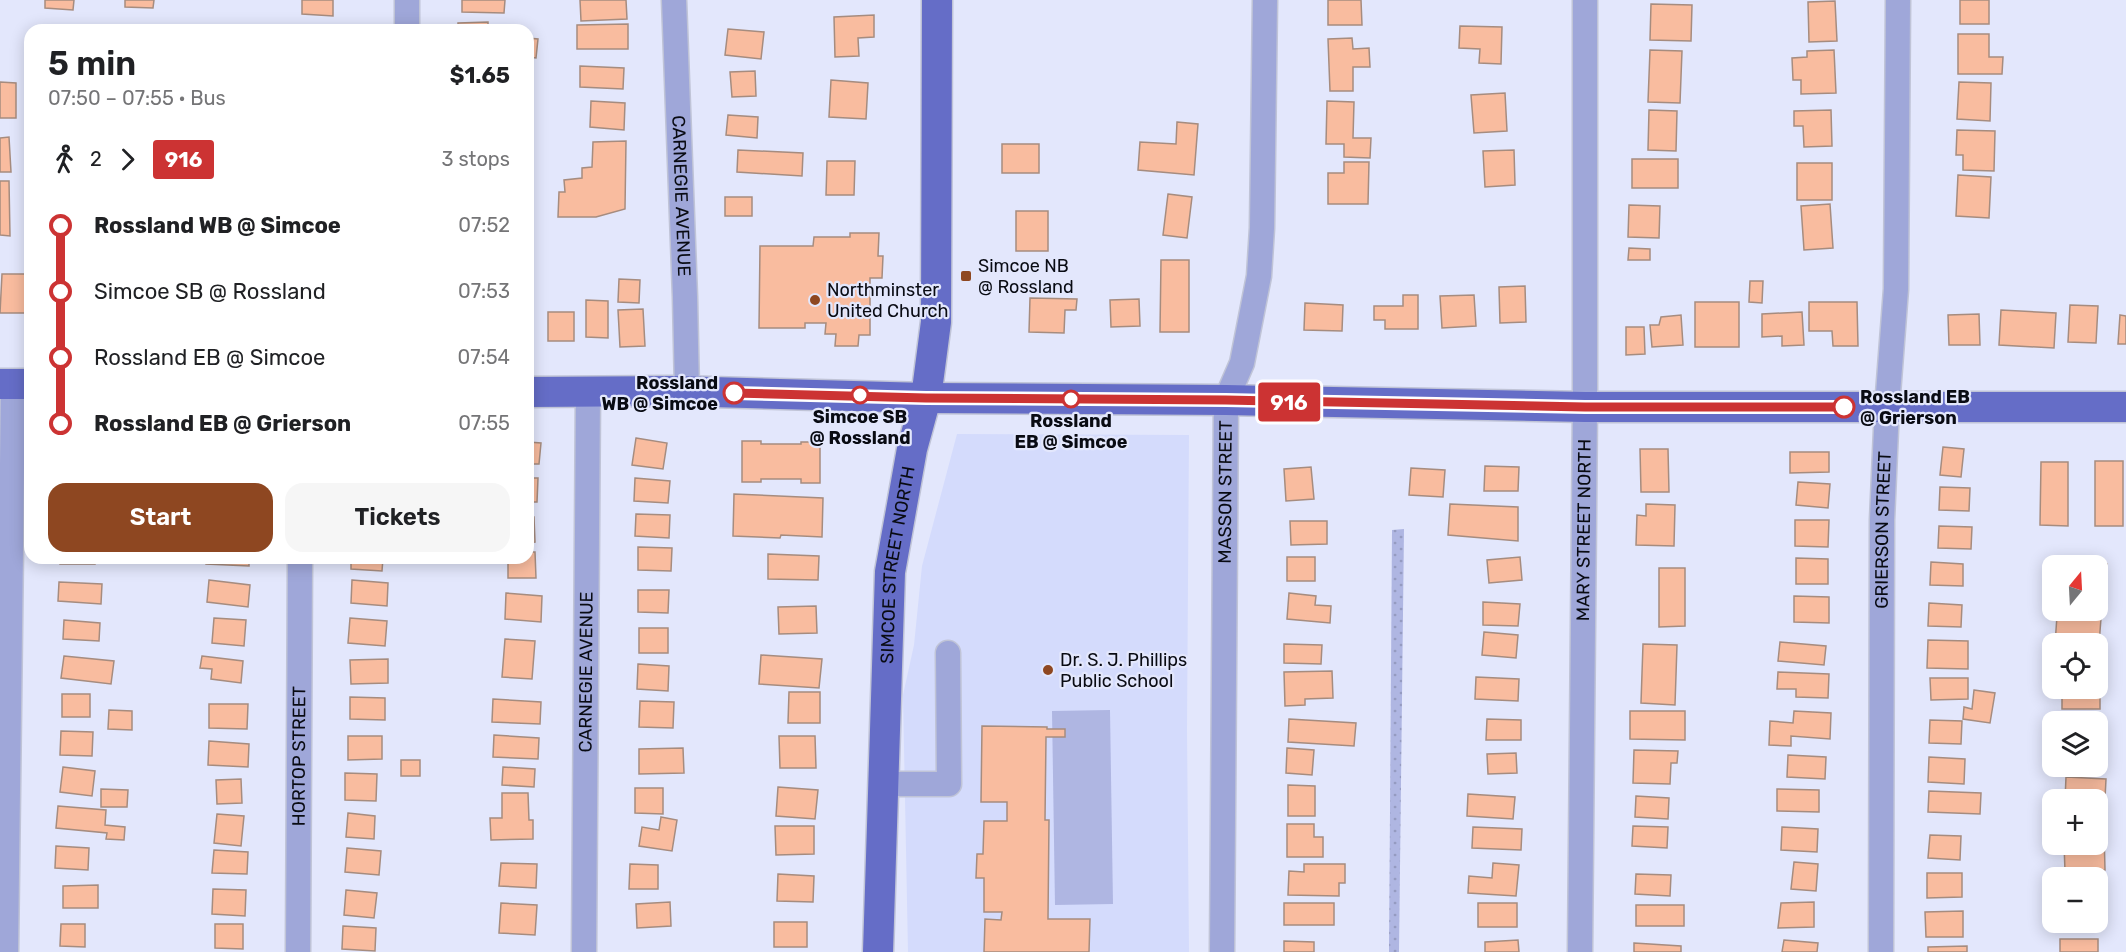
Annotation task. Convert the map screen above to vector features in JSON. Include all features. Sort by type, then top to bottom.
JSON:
[{"type":"main road","name":"SIMCOE STREET NORTH","points":[[878,952],[890,572],[912,449],[926,398],[936,322],[937,0]]},
{"type":"main road","points":[[534,392],[687,392],[926,398],[1226,400],[1585,407],[2126,407]]},
{"type":"street","points":[[407,0],[407,24]]},
{"type":"street","name":"CARNEGIE AVENUE","points":[[674,0],[687,392]]},
{"type":"street","name":"MASSON STREET","points":[[1222,952],[1226,400],[1242,363],[1259,276],[1262,228],[1265,0]]},
{"type":"street","name":"MARY STREET NORTH","points":[[1580,952],[1586,0]]},
{"type":"street","name":"GRIERSON STREET","points":[[1881,952],[1882,520],[1887,407],[1896,289],[1898,0]]},
{"type":"street","points":[[6,952],[14,384]]},
{"type":"street","name":"CARNEGIE AVENUE","points":[[584,952],[588,392]]},
{"type":"street","name":"HORTOP STREET","points":[[298,952],[300,564]]},
{"type":"street","points":[[882,784],[949,784],[948,653]]},
{"type":"shaded area","name":"Dr. S. J. Phillips Public School","points":[[957,434],[1189,435],[1187,730],[1189,952],[908,952],[903,695],[914,645],[922,566]]},
{"type":"shaded area","points":[[1404,529],[1399,952],[1389,952],[1392,530]]},
{"type":"shaded area","points":[[1110,710],[1113,904],[1055,905],[1052,711]]},
{"type":"building","points":[[45,0],[74,0],[73,10],[45,8]]},
{"type":"building","points":[[125,0],[154,0],[153,8],[125,7]]},
{"type":"building","points":[[302,0],[333,0],[333,16],[302,14]]},
{"type":"building","points":[[462,0],[505,0],[504,13],[462,12]]},
{"type":"building","points":[[580,0],[626,0],[627,19],[581,21]]},
{"type":"building","points":[[1328,0],[1361,0],[1362,25],[1328,25]]},
{"type":"building","points":[[1960,0],[1989,0],[1989,24],[1960,24]]},
{"type":"building","points":[[1835,1],[1837,41],[1809,42],[1808,2]]},
{"type":"building","points":[[1651,4],[1692,5],[1691,41],[1650,40]]},
{"type":"building","points":[[874,15],[874,37],[858,38],[859,56],[835,57],[834,17]]},
{"type":"building","points":[[488,22],[488,24],[458,24]]},
{"type":"building","points":[[628,24],[628,49],[577,49],[577,25]]},
{"type":"building","points":[[1460,26],[1502,27],[1501,64],[1479,63],[1480,49],[1459,48]]},
{"type":"building","points":[[728,29],[764,32],[761,59],[725,55]]},
{"type":"building","points":[[1958,34],[1989,34],[1989,57],[2003,57],[2002,74],[1958,74]]},
{"type":"building","points":[[1352,38],[1353,49],[1369,48],[1370,67],[1353,67],[1353,91],[1330,91],[1328,39]]},
{"type":"building","points":[[534,39],[538,39],[536,58],[534,58]]},
{"type":"building","points":[[1650,50],[1682,51],[1680,103],[1648,102]]},
{"type":"building","points":[[1834,50],[1836,93],[1801,94],[1801,80],[1793,80],[1792,58],[1807,57],[1807,51]]},
{"type":"building","points":[[580,66],[624,68],[623,89],[580,87]]},
{"type":"building","points":[[755,71],[756,96],[732,97],[730,72]]},
{"type":"building","points":[[831,80],[868,83],[866,119],[829,117]]},
{"type":"building","points":[[0,82],[16,83],[16,118],[0,118]]},
{"type":"building","points":[[1959,82],[1991,83],[1990,121],[1957,119]]},
{"type":"building","points":[[1505,93],[1507,131],[1474,133],[1471,95]]},
{"type":"building","points":[[591,101],[625,103],[624,130],[590,127]]},
{"type":"building","points":[[1327,101],[1354,102],[1353,138],[1371,138],[1370,158],[1344,157],[1344,144],[1326,144]]},
{"type":"building","points":[[1649,110],[1677,111],[1676,151],[1648,150]]},
{"type":"building","points":[[1831,110],[1832,146],[1804,147],[1803,126],[1794,126],[1794,111]]},
{"type":"building","points":[[728,115],[758,117],[757,138],[726,135]]},
{"type":"building","points":[[1177,122],[1198,124],[1194,175],[1138,170],[1140,142],[1176,144]]},
{"type":"building","points":[[1957,130],[1995,131],[1994,171],[1963,170],[1963,155],[1956,155]]},
{"type":"building","points":[[9,137],[11,172],[0,172],[0,138]]},
{"type":"building","points":[[626,141],[625,209],[596,217],[558,217],[559,192],[565,192],[564,180],[582,178],[582,168],[592,167],[593,142]]},
{"type":"building","points":[[1002,144],[1039,144],[1039,173],[1002,173]]},
{"type":"building","points":[[738,150],[803,153],[802,176],[737,172]]},
{"type":"building","points":[[1514,150],[1515,185],[1485,187],[1483,151]]},
{"type":"building","points":[[1632,159],[1678,159],[1678,188],[1632,188]]},
{"type":"building","points":[[827,161],[855,161],[854,195],[826,195]]},
{"type":"building","points":[[1344,162],[1369,162],[1368,204],[1328,204],[1328,173],[1344,173]]},
{"type":"building","points":[[1797,163],[1832,163],[1832,200],[1797,200]]},
{"type":"building","points":[[1958,175],[1991,177],[1989,218],[1956,216]]},
{"type":"building","points":[[0,181],[9,181],[10,236],[0,235]]},
{"type":"building","points":[[1168,194],[1192,197],[1187,238],[1163,235]]},
{"type":"building","points":[[725,197],[752,197],[752,216],[725,216]]},
{"type":"building","points":[[1830,204],[1833,248],[1804,250],[1801,206]]},
{"type":"building","points":[[1629,205],[1660,206],[1659,238],[1628,237]]},
{"type":"building","points":[[1016,211],[1048,211],[1048,251],[1016,251]]},
{"type":"building","name":"Northminster United Church","points":[[850,233],[879,233],[878,256],[883,256],[882,278],[870,278],[870,335],[859,335],[858,346],[835,346],[836,334],[825,334],[826,323],[805,323],[805,328],[759,328],[760,246],[813,246],[814,237],[850,237]]},
{"type":"building","points":[[1629,248],[1650,249],[1650,260],[1628,260]]},
{"type":"building","points":[[1161,260],[1189,260],[1189,332],[1160,332]]},
{"type":"building","points":[[2,274],[24,274],[24,313],[0,313]]},
{"type":"building","points":[[619,279],[640,280],[639,303],[618,302]]},
{"type":"building","points":[[1750,281],[1763,281],[1762,303],[1749,302]]},
{"type":"building","points":[[1525,286],[1526,322],[1500,323],[1499,287]]},
{"type":"building","points":[[1403,295],[1418,295],[1418,329],[1385,329],[1385,320],[1374,320],[1374,306],[1403,306]]},
{"type":"building","points":[[1474,295],[1476,326],[1442,328],[1440,296]]},
{"type":"building","points":[[1030,298],[1077,299],[1076,310],[1065,310],[1064,333],[1029,332]]},
{"type":"building","points":[[1139,299],[1140,326],[1111,327],[1110,300]]},
{"type":"building","points":[[586,300],[608,301],[608,338],[586,337]]},
{"type":"building","points":[[1695,302],[1739,302],[1739,347],[1695,347]]},
{"type":"building","points":[[1809,302],[1857,302],[1858,346],[1833,346],[1832,331],[1809,331]]},
{"type":"building","points":[[1305,303],[1343,305],[1342,331],[1304,330]]},
{"type":"building","points":[[2070,305],[2098,306],[2096,343],[2068,342]]},
{"type":"building","points":[[643,309],[645,346],[620,347],[618,310]]},
{"type":"building","points":[[2001,310],[2056,313],[2054,348],[1999,345]]},
{"type":"building","points":[[548,312],[574,312],[574,341],[548,341]]},
{"type":"building","points":[[1802,312],[1804,345],[1782,346],[1782,336],[1762,337],[1762,314]]},
{"type":"building","points":[[1979,314],[1980,345],[1949,345],[1948,315]]},
{"type":"building","points":[[1681,315],[1683,345],[1652,347],[1650,325],[1659,325],[1661,317]]},
{"type":"building","points":[[2120,315],[2126,316],[2126,344],[2118,344]]},
{"type":"building","points":[[1626,327],[1644,327],[1645,354],[1626,355]]},
{"type":"building","points":[[636,438],[667,443],[663,469],[632,465]]},
{"type":"building","points":[[742,441],[761,441],[761,444],[820,442],[820,483],[801,483],[801,479],[761,479],[761,482],[742,482]]},
{"type":"building","points":[[534,442],[541,443],[539,464],[534,464]]},
{"type":"building","points":[[1943,447],[1964,449],[1961,477],[1940,475]]},
{"type":"building","points":[[1640,449],[1668,449],[1669,492],[1641,492]]},
{"type":"building","points":[[1790,452],[1829,452],[1829,472],[1790,473]]},
{"type":"building","points":[[2095,461],[2123,461],[2123,526],[2095,526]]},
{"type":"building","points":[[2041,462],[2068,462],[2068,526],[2040,525]]},
{"type":"building","points":[[1485,466],[1519,467],[1518,491],[1484,491]]},
{"type":"building","points":[[1311,467],[1314,499],[1286,501],[1284,469]]},
{"type":"building","points":[[1411,468],[1445,470],[1443,497],[1409,495]]},
{"type":"building","points":[[534,478],[538,478],[537,502],[534,502]]},
{"type":"building","points":[[635,478],[670,481],[668,503],[634,501]]},
{"type":"building","points":[[1798,482],[1830,484],[1828,508],[1796,505]]},
{"type":"building","points":[[1940,487],[1970,488],[1969,511],[1939,510]]},
{"type":"building","points":[[734,494],[823,498],[822,537],[733,536]]},
{"type":"building","points":[[1450,504],[1518,507],[1518,541],[1448,535]]},
{"type":"building","points":[[1646,504],[1675,505],[1674,546],[1636,545],[1637,515],[1646,516]]},
{"type":"building","points":[[636,514],[670,515],[669,538],[635,536]]},
{"type":"building","points":[[1795,520],[1829,520],[1828,547],[1795,546]]},
{"type":"building","points":[[1290,521],[1327,521],[1327,544],[1291,545]]},
{"type":"building","points":[[1939,526],[1972,527],[1971,549],[1938,548]]},
{"type":"building","points":[[638,547],[672,548],[671,571],[638,570]]},
{"type":"building","points":[[535,552],[536,578],[508,578],[508,564],[534,564]]},
{"type":"building","points":[[768,554],[819,556],[818,580],[768,579]]},
{"type":"building","points":[[1287,557],[1315,557],[1315,581],[1287,581]]},
{"type":"building","points":[[1520,557],[1522,580],[1489,583],[1487,560]]},
{"type":"building","points":[[1796,558],[1828,559],[1828,584],[1796,584]]},
{"type":"building","points":[[1931,562],[1963,564],[1963,586],[1930,585]]},
{"type":"building","points":[[206,564],[249,564],[249,566]]},
{"type":"building","points":[[351,564],[383,564],[382,571],[351,569]]},
{"type":"building","points":[[1659,568],[1685,568],[1685,626],[1659,627]]},
{"type":"building","points":[[209,580],[250,585],[248,607],[207,602]]},
{"type":"building","points":[[352,580],[388,583],[387,606],[351,603]]},
{"type":"building","points":[[59,582],[102,584],[101,604],[58,601]]},
{"type":"building","points":[[638,590],[669,590],[668,613],[638,612]]},
{"type":"building","points":[[506,593],[542,596],[541,622],[505,619]]},
{"type":"building","points":[[1289,593],[1316,596],[1315,605],[1331,606],[1330,623],[1287,619]]},
{"type":"building","points":[[1794,596],[1829,597],[1829,623],[1794,622]]},
{"type":"building","points":[[1483,602],[1520,604],[1518,626],[1483,625]]},
{"type":"building","points":[[1929,603],[1962,605],[1961,627],[1928,626]]},
{"type":"building","points":[[816,606],[817,633],[779,634],[778,607]]},
{"type":"building","points":[[214,618],[246,620],[244,646],[212,643]]},
{"type":"building","points":[[350,618],[387,621],[385,646],[348,643]]},
{"type":"building","points":[[64,620],[100,623],[99,641],[63,639]]},
{"type":"building","points":[[2057,621],[2101,621],[2100,633],[2056,633]]},
{"type":"building","points":[[639,628],[668,628],[668,653],[639,653]]},
{"type":"building","points":[[1484,632],[1518,635],[1516,658],[1482,655]]},
{"type":"building","points":[[505,639],[535,641],[532,679],[502,677]]},
{"type":"building","points":[[1928,640],[1968,641],[1968,669],[1927,668]]},
{"type":"building","points":[[1780,642],[1826,646],[1824,665],[1778,661]]},
{"type":"building","points":[[1284,644],[1322,645],[1321,664],[1284,663]]},
{"type":"building","points":[[1643,644],[1677,645],[1675,705],[1641,703]]},
{"type":"building","points":[[761,655],[822,659],[819,688],[759,684]]},
{"type":"building","points":[[64,656],[114,661],[111,684],[61,678]]},
{"type":"building","points":[[202,656],[243,661],[241,683],[211,679],[212,669],[200,668]]},
{"type":"building","points":[[388,659],[388,683],[351,684],[350,660]]},
{"type":"building","points":[[638,664],[669,666],[668,691],[637,689]]},
{"type":"building","points":[[1332,671],[1333,698],[1305,699],[1305,705],[1285,706],[1284,672]]},
{"type":"building","points":[[1778,672],[1829,674],[1828,698],[1796,697],[1796,689],[1777,689]]},
{"type":"building","points":[[1476,677],[1519,679],[1518,701],[1475,699]]},
{"type":"building","points":[[1930,678],[1968,678],[1968,699],[1931,700]]},
{"type":"building","points":[[1974,690],[1995,693],[1990,723],[1963,719],[1964,707],[1972,709]]},
{"type":"building","points":[[789,692],[820,692],[820,723],[788,723]]},
{"type":"building","points":[[62,694],[90,694],[90,717],[62,717]]},
{"type":"building","points":[[350,697],[385,698],[385,720],[350,719]]},
{"type":"building","points":[[493,699],[541,702],[540,724],[492,722]]},
{"type":"building","points":[[2062,699],[2100,699],[2100,709],[2062,709]]},
{"type":"building","points":[[640,701],[674,702],[673,728],[639,727]]},
{"type":"building","points":[[209,704],[248,704],[247,729],[209,728]]},
{"type":"building","points":[[109,710],[132,711],[132,730],[108,729]]},
{"type":"building","points":[[1630,711],[1685,711],[1685,740],[1630,739]]},
{"type":"building","points":[[1794,711],[1831,713],[1830,739],[1791,736],[1791,746],[1769,745],[1770,721],[1793,723]]},
{"type":"building","points":[[1289,719],[1356,723],[1354,746],[1288,742]]},
{"type":"building","points":[[1487,719],[1521,720],[1521,740],[1486,740]]},
{"type":"building","points":[[1930,720],[1962,721],[1961,744],[1929,743]]},
{"type":"building","points":[[982,726],[1065,729],[1065,737],[1046,737],[1045,820],[1049,820],[1048,919],[1090,919],[1089,952],[984,952],[985,919],[1001,920],[1002,912],[984,912],[984,878],[976,878],[977,854],[983,854],[984,821],[1007,821],[1007,802],[981,802]]},
{"type":"building","points":[[61,731],[93,732],[92,756],[60,755]]},
{"type":"building","points":[[494,735],[539,738],[538,759],[493,757]]},
{"type":"building","points":[[348,736],[382,736],[382,759],[348,760]]},
{"type":"building","points":[[779,736],[815,736],[816,768],[780,768]]},
{"type":"building","points":[[209,741],[249,744],[248,767],[208,765]]},
{"type":"building","points":[[683,748],[684,773],[639,774],[639,749]]},
{"type":"building","points":[[1287,748],[1314,750],[1312,775],[1286,773]]},
{"type":"building","points":[[1634,750],[1678,751],[1677,763],[1671,763],[1670,784],[1633,783]]},
{"type":"building","points":[[1516,753],[1517,773],[1488,774],[1487,754]]},
{"type":"building","points":[[1788,755],[1826,757],[1825,779],[1787,777]]},
{"type":"building","points":[[1929,757],[1965,759],[1964,784],[1928,782]]},
{"type":"building","points":[[401,760],[420,760],[420,776],[401,776]]},
{"type":"building","points":[[63,767],[95,771],[92,796],[60,792]]},
{"type":"building","points":[[503,767],[535,769],[534,787],[502,785]]},
{"type":"building","points":[[345,773],[377,774],[376,801],[345,800]]},
{"type":"building","points":[[2066,777],[2106,779],[2105,789],[2065,789]]},
{"type":"building","points":[[241,779],[242,803],[217,804],[216,780]]},
{"type":"building","points":[[1288,785],[1315,786],[1315,816],[1288,816]]},
{"type":"building","points":[[778,787],[818,790],[815,819],[776,816]]},
{"type":"building","points":[[635,788],[663,788],[663,814],[635,813]]},
{"type":"building","points":[[101,789],[128,790],[127,807],[101,807]]},
{"type":"building","points":[[1777,789],[1819,790],[1819,812],[1777,811]]},
{"type":"building","points":[[1929,791],[1981,793],[1980,814],[1928,812]]},
{"type":"building","points":[[502,793],[528,793],[529,820],[533,820],[533,839],[491,840],[490,818],[502,818]]},
{"type":"building","points":[[1468,794],[1515,797],[1513,819],[1467,816]]},
{"type":"building","points":[[1636,796],[1669,798],[1668,819],[1635,817]]},
{"type":"building","points":[[58,806],[106,810],[105,825],[125,827],[124,840],[106,839],[107,833],[56,828]]},
{"type":"building","points":[[348,813],[375,816],[374,839],[346,837]]},
{"type":"building","points":[[217,814],[244,816],[241,846],[214,843]]},
{"type":"building","points":[[661,817],[677,820],[672,851],[639,846],[642,827],[659,830]]},
{"type":"building","points":[[1287,824],[1314,824],[1314,837],[1323,837],[1323,857],[1287,857]]},
{"type":"building","points":[[775,826],[814,826],[814,854],[776,855]]},
{"type":"building","points":[[1633,826],[1668,827],[1667,848],[1632,846]]},
{"type":"building","points":[[1473,827],[1522,829],[1521,850],[1472,848]]},
{"type":"building","points":[[1782,827],[1818,829],[1817,852],[1781,850]]},
{"type":"building","points":[[1930,835],[1961,836],[1960,860],[1928,858]]},
{"type":"building","points":[[56,846],[89,848],[88,870],[55,868]]},
{"type":"building","points":[[347,848],[381,851],[379,875],[345,872]]},
{"type":"building","points":[[214,850],[248,852],[247,874],[212,873]]},
{"type":"building","points":[[2064,855],[2105,855],[2105,867],[2065,867]]},
{"type":"building","points":[[1794,862],[1818,864],[1816,891],[1791,889]]},
{"type":"building","points":[[501,863],[537,864],[536,888],[499,886]]},
{"type":"building","points":[[1493,863],[1519,865],[1516,896],[1468,893],[1469,876],[1492,878]]},
{"type":"building","points":[[630,864],[658,865],[658,889],[629,889]]},
{"type":"building","points":[[1304,864],[1345,864],[1345,883],[1339,883],[1339,896],[1288,895],[1289,871],[1304,872]]},
{"type":"building","points":[[1927,873],[1962,873],[1962,897],[1927,898]]},
{"type":"building","points":[[778,874],[814,876],[813,902],[777,901]]},
{"type":"building","points":[[1636,874],[1671,875],[1670,896],[1635,894]]},
{"type":"building","points":[[98,885],[98,908],[63,908],[63,886]]},
{"type":"building","points":[[213,889],[246,890],[245,916],[212,914]]},
{"type":"building","points":[[346,890],[377,893],[374,918],[344,915]]},
{"type":"building","points":[[670,902],[671,926],[637,928],[636,904]]},
{"type":"building","points":[[1814,902],[1814,927],[1778,928],[1781,903]]},
{"type":"building","points":[[501,903],[537,905],[535,935],[499,933]]},
{"type":"building","points":[[1284,903],[1334,903],[1334,925],[1284,925]]},
{"type":"building","points":[[1478,903],[1517,903],[1517,927],[1478,927]]},
{"type":"building","points":[[1636,905],[1684,905],[1684,926],[1636,926]]},
{"type":"building","points":[[1963,911],[1963,937],[1926,937],[1925,912]]},
{"type":"building","points":[[774,922],[807,922],[807,947],[774,947]]},
{"type":"building","points":[[61,924],[85,924],[85,947],[60,946]]},
{"type":"building","points":[[215,924],[243,924],[243,949],[215,948]]},
{"type":"building","points":[[343,926],[376,928],[375,951],[342,949]]},
{"type":"building","points":[[2060,939],[2098,939],[2098,952],[2060,952]]},
{"type":"building","points":[[1518,940],[1519,952],[1485,952],[1485,942]]},
{"type":"building","points":[[1784,940],[1818,943],[1817,952],[1782,952]]},
{"type":"building","points":[[1284,941],[1314,942],[1314,952],[1284,952]]},
{"type":"building","points":[[1634,943],[1681,946],[1681,952],[1634,952]]},
{"type":"building","points":[[1967,946],[1967,952],[1928,952],[1928,947]]},
{"type":"bus line","name":"916","points":[[734,393],[926,398],[1226,400],[1585,407],[1844,407]]},
{"type":"place","name":"Simcoe NB @ Rossland","points":[[966,276]]},
{"type":"place","name":"Northminster United Church","points":[[815,300]]},
{"type":"place","name":"Rossland WB @ Simcoe","points":[[734,393]]},
{"type":"place","name":"Simcoe SB @ Rossland","points":[[860,395]]},
{"type":"place","name":"Rossland EB @ Simcoe","points":[[1071,399]]},
{"type":"place","name":"Rossland EB @ Grierson","points":[[1844,407]]},
{"type":"place","name":"Dr. S. J. Phillips Public School","points":[[1048,670]]}]
